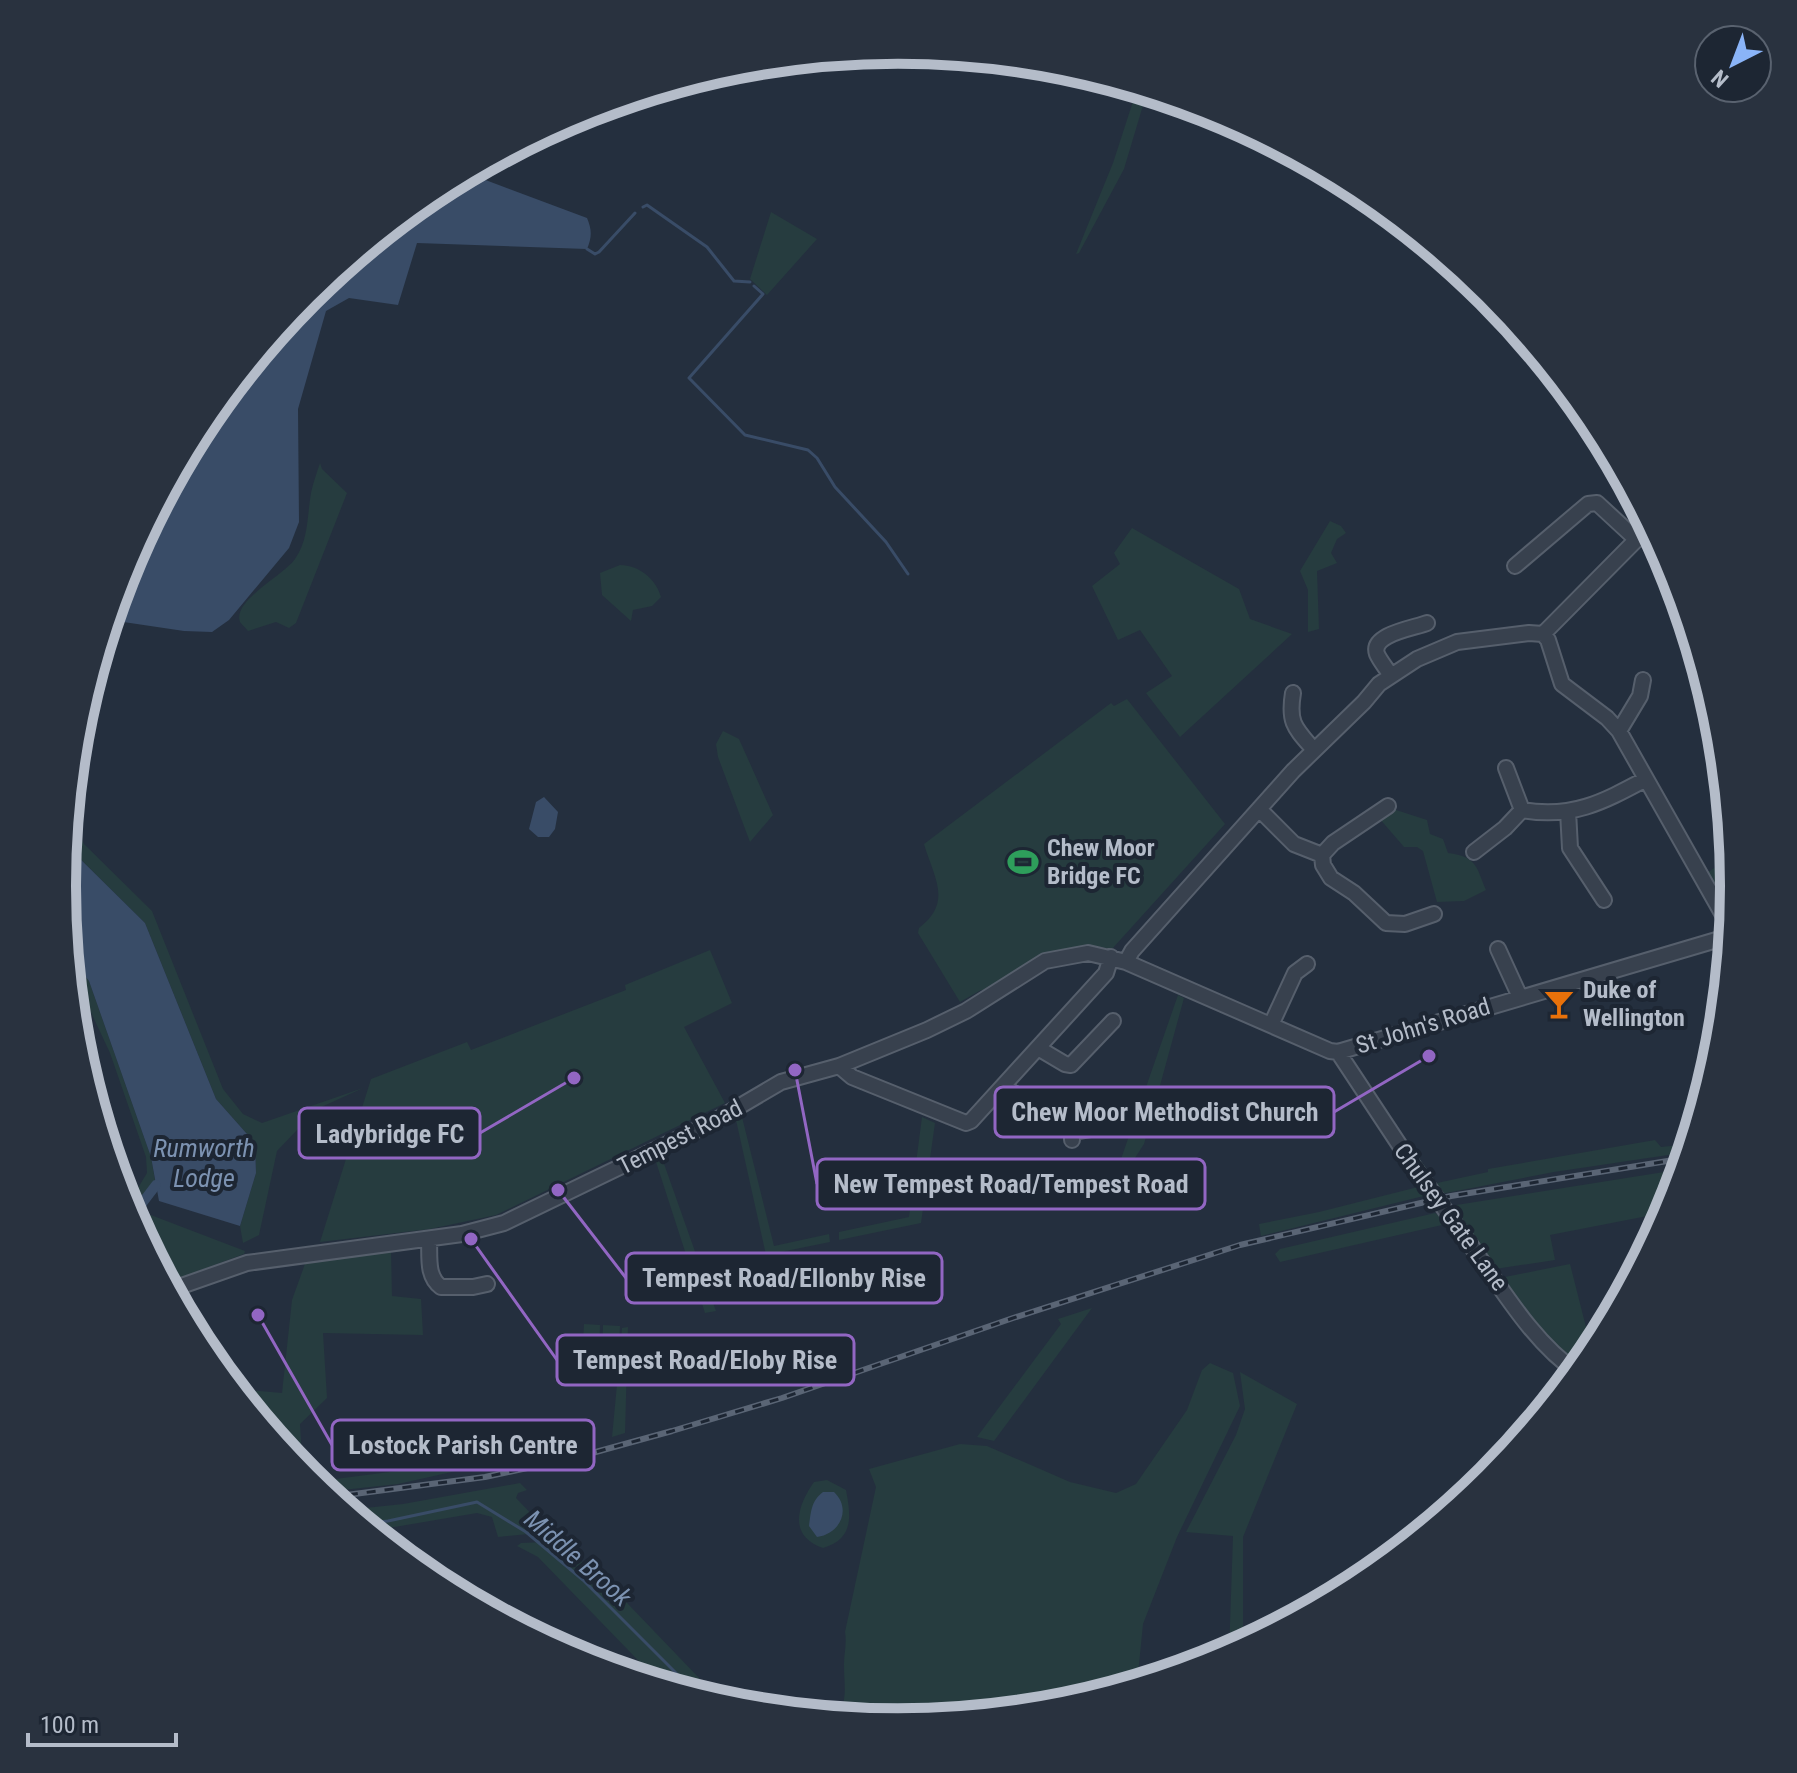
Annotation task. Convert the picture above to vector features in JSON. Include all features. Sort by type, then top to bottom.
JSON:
[{"type":"street","points":[[1515,566],[1588,504],[1597,503],[1605,508],[1637,540]]},
{"type":"street","points":[[1543,634],[1641,535]]},
{"type":"street","points":[[1391,676],[1376,652],[1377,646],[1395,632],[1427,623]]},
{"type":"street","points":[[1126,962],[1132,951],[1259,809],[1379,684],[1436,649],[1457,642],[1529,633],[1543,634],[1552,646],[1562,684],[1619,731],[1720,910]]},
{"type":"street","points":[[1619,731],[1640,696],[1643,680]]},
{"type":"street","points":[[1293,693],[1287,711],[1293,725],[1314,750]]},
{"type":"street","points":[[1489,762],[1509,766],[1522,810]]},
{"type":"street","points":[[1522,810],[1548,813],[1599,804],[1646,779]]},
{"type":"street","points":[[1388,806],[1333,843],[1322,855],[1323,865],[1331,878],[1354,893],[1386,923],[1405,924],[1434,914]]},
{"type":"street","points":[[1259,809],[1294,844],[1322,855]]},
{"type":"street","points":[[1472,854],[1522,810]]},
{"type":"street","points":[[1568,811],[1570,848],[1596,894]]},
{"type":"street","name":"St John's Road","points":[[1111,957],[1338,1052],[1719,939]]},
{"type":"street","points":[[1498,949],[1520,997]]},
{"type":"street","name":"Tempest Road","points":[[180,1286],[247,1263],[486,1229],[524,1215],[713,1122],[781,1082],[839,1066],[953,1017],[1045,961],[1088,953],[1111,957]]},
{"type":"street","points":[[839,1066],[852,1077],[966,1123],[1106,973],[1111,957]]},
{"type":"street","points":[[1271,1025],[1298,966]]},
{"type":"street","points":[[1038,1048],[1071,1065],[1113,1021]]},
{"type":"street","points":[[1099,1036],[1111,1047]]},
{"type":"street","name":"Chulsey Gate Lane","points":[[1338,1052],[1412,1164],[1530,1326],[1567,1364]]},
{"type":"street","points":[[1003,1086],[1072,1136],[1090,1129]]},
{"type":"street","points":[[429,1239],[430,1271],[437,1284],[441,1287],[487,1284]]},
{"type":"green space","points":[[1134,99],[1144,102],[1124,169],[1076,254],[1113,163]]},
{"type":"green space","points":[[771,212],[817,239],[767,295],[750,279]]},
{"type":"green space","points":[[320,463],[322,469],[347,493],[296,623],[289,628],[276,622],[248,631],[240,622],[244,606],[300,551]]},
{"type":"green space","points":[[1330,521],[1341,526],[1346,533],[1337,539],[1331,553],[1337,563],[1317,571],[1319,629],[1308,632],[1308,590],[1300,571]]},
{"type":"green space","points":[[1132,528],[1239,589],[1250,619],[1292,634],[1180,737],[1146,693],[1172,676],[1140,630],[1118,640],[1092,586],[1120,564],[1114,553]]},
{"type":"green space","points":[[620,565],[634,567],[646,574],[661,597],[652,606],[633,610],[631,621],[602,595],[600,573]]},
{"type":"green space","points":[[1127,699],[1225,824],[1112,949],[1076,948],[1046,956],[988,991],[981,990],[960,1002],[918,933],[936,909],[938,899],[936,879],[924,844],[1111,703],[1114,706]]},
{"type":"green space","points":[[723,731],[739,739],[773,815],[750,842],[718,757],[716,744]]},
{"type":"green space","points":[[1393,809],[1427,820],[1430,834],[1443,839],[1448,853],[1465,857],[1474,864],[1486,890],[1464,901],[1437,902],[1423,851],[1417,847],[1404,847],[1379,818]]},
{"type":"green space","points":[[78,833],[84,844],[152,911],[223,1089],[243,1114],[262,1123],[363,1088],[317,1109],[277,1151],[259,1235],[243,1243],[240,1226],[256,1173],[255,1143],[216,1099],[145,923],[77,856]]},
{"type":"green space","points":[[1720,864],[1721,895],[1708,872]]},
{"type":"green space","points":[[710,950],[732,1003],[684,1027],[725,1103],[496,1215],[430,1229],[320,1242],[371,1079],[467,1042],[471,1050],[626,990],[625,985]]},
{"type":"green space","points":[[81,970],[89,981],[151,1157],[155,1180],[139,1200],[136,1192],[147,1173],[146,1157],[110,1053],[84,1003]]},
{"type":"green space","points":[[1178,995],[1184,998],[1144,1144],[1133,1161],[1121,1159]]},
{"type":"green space","points":[[1378,1101],[1437,1183],[1488,1172],[1488,1169],[1655,1140],[1661,1147],[1679,1145],[1676,1154],[1554,1172],[1441,1194]]},
{"type":"green space","points":[[742,1117],[774,1246],[829,1234],[830,1242],[766,1255],[736,1120]]},
{"type":"green space","points":[[922,1117],[935,1123],[921,1223],[839,1240],[839,1232],[909,1217]]},
{"type":"green space","points":[[662,1158],[716,1311],[705,1313],[656,1162]]},
{"type":"green space","points":[[1669,1171],[1652,1215],[1550,1235],[1555,1260],[1495,1269],[1450,1206]]},
{"type":"green space","points":[[1422,1186],[1428,1195],[1261,1236],[1259,1224]]},
{"type":"green space","points":[[144,1212],[245,1251],[176,1279]]},
{"type":"green space","points":[[1435,1213],[1444,1219],[1442,1225],[1280,1262],[1275,1254],[1280,1249]]},
{"type":"green space","points":[[391,1249],[392,1296],[421,1299],[423,1335],[323,1333],[327,1398],[300,1424],[302,1452],[248,1390],[282,1393],[292,1300],[306,1261]]},
{"type":"green space","points":[[1570,1264],[1586,1327],[1581,1344],[1571,1359],[1545,1337],[1500,1278]]},
{"type":"green space","points":[[1092,1308],[994,1441],[977,1437],[1061,1324],[1058,1319]]},
{"type":"green space","points":[[584,1324],[600,1325],[599,1360],[582,1359]]},
{"type":"green space","points":[[603,1325],[620,1326],[618,1362],[602,1361]]},
{"type":"green space","points":[[628,1327],[625,1433],[612,1437],[618,1374],[575,1371],[576,1366],[619,1367],[622,1328]]},
{"type":"green space","points":[[1210,1363],[1233,1373],[1240,1406],[1177,1537],[1143,1624],[1138,1673],[1059,1693],[1006,1702],[898,1709],[842,1707],[845,1632],[876,1487],[869,1469],[960,1444],[987,1446],[1070,1482],[1116,1493],[1136,1484],[1187,1410],[1202,1370]]},
{"type":"green space","points":[[1240,1372],[1297,1404],[1243,1537],[1243,1633],[1230,1639],[1233,1536],[1186,1532],[1236,1435],[1245,1409]]},
{"type":"green space","points":[[492,1463],[398,1484],[340,1490],[329,1480],[444,1465]]},
{"type":"green space","points":[[827,1480],[846,1490],[849,1517],[840,1539],[823,1548],[804,1536],[799,1520],[803,1501],[814,1482]]},
{"type":"green space","points":[[520,1483],[527,1490],[518,1493],[516,1498],[549,1532],[498,1537],[492,1517],[477,1513],[385,1529],[360,1508]]},
{"type":"green space","points":[[569,1541],[565,1544],[566,1550],[605,1580],[706,1686],[646,1669],[538,1557],[517,1546],[521,1543]]},
{"type":"water","points":[[481,178],[587,218],[591,234],[587,249],[417,243],[398,305],[349,298],[326,311],[298,409],[299,522],[289,548],[229,620],[212,632],[120,622],[161,523],[186,475],[246,386],[317,305],[398,234]]},
{"type":"water","points":[[544,797],[558,812],[555,829],[549,837],[538,837],[529,829],[536,802]]},
{"type":"water","name":"Rumworth Lodge","points":[[77,856],[145,923],[216,1099],[255,1143],[256,1173],[240,1226],[159,1201],[151,1157],[89,981],[81,970]]},
{"type":"water","points":[[823,1492],[834,1492],[843,1513],[832,1531],[817,1537],[809,1526],[811,1511]]},
{"type":"waterway","points":[[643,207],[647,205],[707,247],[734,281],[750,282]]},
{"type":"waterway","points":[[587,249],[595,254],[599,252],[635,213]]},
{"type":"waterway","points":[[754,286],[763,294],[689,378],[745,435],[808,450],[817,458],[835,487],[886,542],[908,574]]},
{"type":"waterway","points":[[141,1206],[156,1185]]},
{"type":"waterway","name":"Middle Brook","points":[[377,1522],[477,1502],[526,1532],[583,1580],[683,1680]]},
{"type":"railway","points":[[346,1495],[485,1477],[574,1458],[672,1431],[782,1398],[1013,1318],[1240,1245],[1451,1196],[1674,1160]]},
{"type":"place","name":"Chew Moor Bridge FC","points":[[1023,862]]},
{"type":"place","name":"Duke of Wellington","points":[[1559,1004]]},
{"type":"place","name":"Chew Moor Methodist Church","points":[[1429,1056]]},
{"type":"place","name":"New Tempest Road/Tempest Road","points":[[795,1070]]},
{"type":"place","name":"Ladybridge FC","points":[[574,1078]]},
{"type":"place","name":"Tempest Road/Ellonby Rise","points":[[558,1190]]},
{"type":"place","name":"Tempest Road/Eloby Rise","points":[[471,1239]]},
{"type":"place","name":"Lostock Parish Centre","points":[[258,1315]]}]
